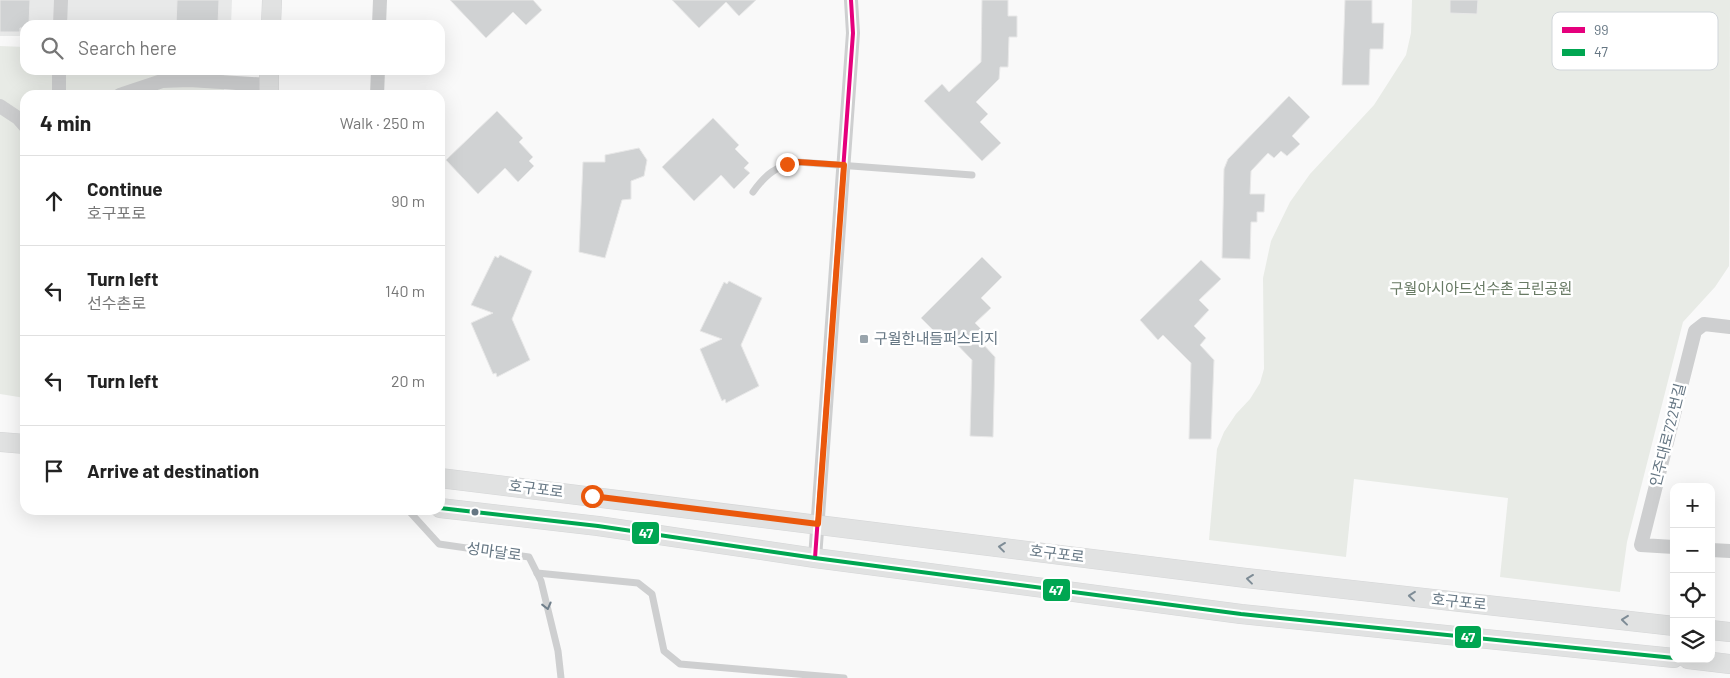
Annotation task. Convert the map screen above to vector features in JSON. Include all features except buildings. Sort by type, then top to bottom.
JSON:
[{"type":"main road","points":[[271,20],[272,0]]},
{"type":"main road","points":[[0,442],[20,444]]},
{"type":"main road","name":"호구포로","points":[[445,479],[1246,578],[1670,626]]},
{"type":"main road","name":"호구포로","points":[[445,509],[598,526],[815,558],[1241,614],[1670,658]]},
{"type":"main road","points":[[1715,630],[1730,632]]},
{"type":"main road","points":[[1715,662],[1730,664]]},
{"type":"street","points":[[60,20],[61,0]]},
{"type":"street","points":[[379,20],[380,0]]},
{"type":"street","points":[[815,558],[853,33],[851,0]]},
{"type":"street","points":[[58,90],[59,75]]},
{"type":"street","points":[[377,90],[378,75]]},
{"type":"street","points":[[135,90],[162,81],[189,80],[269,83]]},
{"type":"street","points":[[3,108],[20,111]]},
{"type":"street","points":[[3,108],[20,120]]},
{"type":"street","name":"인주대로722번길","points":[[1670,547],[1641,544],[1695,331],[1704,324],[1730,326]]},
{"type":"street","points":[[1715,550],[1730,551]]},
{"type":"lane","points":[[753,192],[759,183],[774,169],[798,162],[972,175]]},
{"type":"lane","name":"성마달로","points":[[413,515],[440,544],[528,557],[541,581],[558,651],[562,678]]},
{"type":"lane","points":[[537,573],[638,584],[652,594],[664,651],[680,664],[844,678]]},
{"type":"shaded area","points":[[0,0],[232,0],[231,20],[20,20],[20,36],[0,36]]},
{"type":"green space","name":"구월아시아드선수촌 근린공원","points":[[1412,0],[1730,0],[1729,266],[1715,287],[1683,322],[1627,542],[1620,592],[1500,577],[1508,498],[1354,479],[1346,557],[1209,540],[1217,449],[1224,432],[1260,383],[1264,369],[1263,278],[1271,241],[1290,202],[1310,174],[1374,105],[1406,55],[1411,33]]},
{"type":"green space","points":[[0,46],[20,47],[20,75],[224,75],[224,90],[20,90],[20,397],[0,394]]},
{"type":"transit line","name":"99","points":[[815,558],[853,33],[851,0]]},
{"type":"transit line","name":"47","points":[[445,509],[598,526],[815,558],[1241,614],[1670,658]]},
{"type":"place","name":"구월한내들퍼스티지","points":[[864,339]]},
{"type":"route","points":[[592,496],[818,524],[844,165],[798,162],[787,164]]}]
